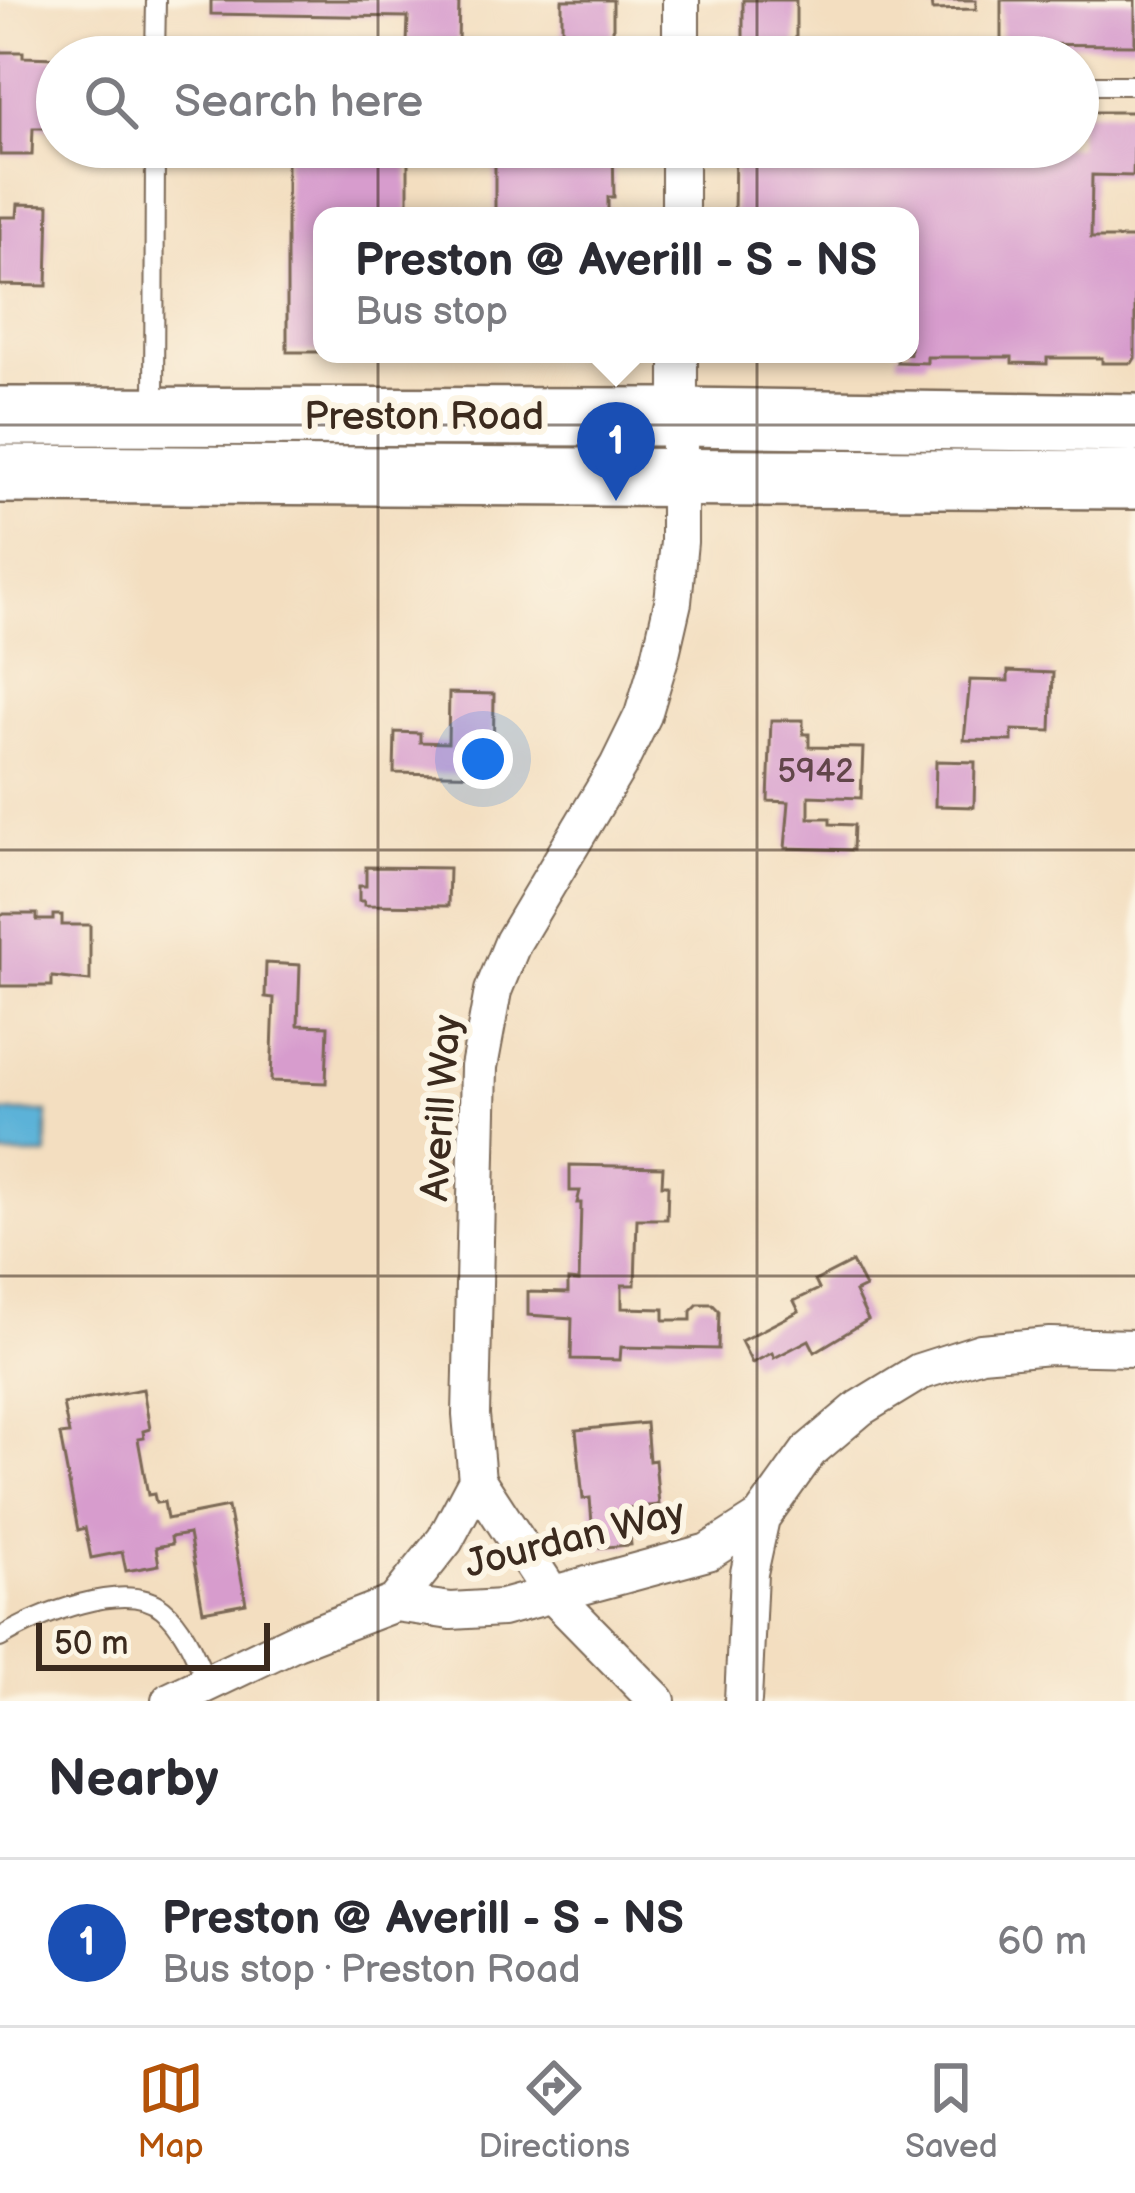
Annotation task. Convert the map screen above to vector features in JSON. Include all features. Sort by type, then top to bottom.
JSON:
[{"type":"main road","name":"Preston Road","points":[[0,416],[1135,423]]},
{"type":"main road","name":"Preston Road","points":[[0,474],[1135,480]]},
{"type":"street","points":[[681,0],[681,36]]},
{"type":"street","points":[[680,168],[680,207]]},
{"type":"street","name":"Averill Way","points":[[657,1701],[551,1593],[476,1480],[471,1415],[479,1067],[493,991],[513,942],[618,766],[643,715],[673,602],[681,480],[680,363]]},
{"type":"street","name":"Jourdan Way","points":[[170,1701],[296,1641],[395,1603],[451,1611],[502,1608],[708,1552],[761,1518],[809,1451],[860,1408],[919,1372],[981,1352],[1050,1346],[1135,1348]]},
{"type":"street","name":"Jourdan Way","points":[[395,1603],[446,1540],[476,1480]]},
{"type":"street","points":[[743,1701],[749,1574],[761,1518]]},
{"type":"lane","points":[[155,36],[156,0]]},
{"type":"lane","points":[[1099,85],[1135,85]]},
{"type":"lane","points":[[154,418],[155,168]]},
{"type":"lane","points":[[0,1638],[29,1620],[96,1600],[128,1599],[161,1606],[183,1633],[208,1683]]},
{"type":"water","points":[[0,1112],[47,1112],[47,1155],[0,1155]]},
{"type":"building","points":[[211,0],[459,0],[458,36],[407,36],[408,17],[211,14]]},
{"type":"building","points":[[562,0],[613,0],[613,36],[562,36]]},
{"type":"building","points":[[743,0],[796,0],[796,36],[743,36]]},
{"type":"building","points":[[931,0],[976,0],[976,9],[932,10]]},
{"type":"building","points":[[1001,0],[1135,0],[1135,45],[1099,45],[1099,36],[1001,36]]},
{"type":"building","points":[[0,52],[23,52],[23,57],[36,57],[32,155],[0,155]]},
{"type":"building","points":[[1099,112],[1135,112],[1133,176],[1092,175],[1091,238],[1135,238],[1135,358],[1132,363],[1102,363],[1102,358],[1047,358],[1047,364],[1012,363],[1012,357],[927,357],[927,363],[919,363],[919,207],[734,207],[735,168],[1099,168]]},
{"type":"building","points":[[287,168],[408,168],[408,207],[313,207],[313,352],[287,352]]},
{"type":"building","points":[[495,168],[613,168],[614,197],[608,197],[608,207],[495,207]]},
{"type":"building","points":[[18,204],[49,205],[47,286],[0,285],[0,217],[17,217]]},
{"type":"building","points":[[1008,671],[1053,673],[1051,731],[1012,730],[1012,741],[964,740],[970,680],[1008,681]]},
{"type":"building","points":[[449,693],[494,694],[493,775],[394,773],[395,732],[420,733],[420,742],[448,743]]},
{"type":"building","points":[[771,720],[803,720],[809,747],[863,748],[861,798],[809,796],[809,818],[854,825],[853,850],[785,848],[789,802],[768,801]]},
{"type":"building","points":[[936,761],[975,762],[974,807],[935,806]]},
{"type":"building","points":[[366,867],[449,868],[448,906],[364,905],[359,901],[359,886],[366,886]]},
{"type":"building","points":[[0,914],[37,914],[37,920],[62,915],[62,925],[90,925],[90,981],[52,977],[52,986],[0,986]]},
{"type":"building","points":[[266,963],[300,965],[298,1025],[328,1026],[326,1083],[271,1081],[274,998],[265,997]]},
{"type":"building","points":[[570,1165],[663,1167],[662,1185],[668,1185],[667,1219],[637,1219],[635,1285],[622,1285],[622,1308],[664,1309],[664,1320],[691,1320],[691,1311],[698,1304],[712,1304],[719,1311],[718,1349],[621,1347],[620,1360],[571,1359],[572,1318],[528,1315],[528,1292],[568,1293],[568,1280],[579,1281],[581,1203],[577,1203],[580,1191],[570,1191]]},
{"type":"building","points":[[852,1262],[865,1287],[855,1292],[868,1320],[815,1352],[809,1340],[752,1363],[741,1341],[799,1311],[794,1301],[819,1289],[815,1281]]},
{"type":"building","points":[[143,1389],[150,1429],[138,1439],[148,1495],[154,1494],[156,1503],[164,1502],[167,1519],[228,1507],[246,1603],[203,1611],[189,1534],[171,1537],[172,1544],[156,1547],[159,1565],[126,1571],[122,1552],[91,1558],[85,1528],[78,1530],[60,1435],[69,1434],[63,1404]]},
{"type":"building","points":[[646,1423],[659,1505],[627,1508],[631,1545],[594,1548],[576,1430]]},
{"type":"place","name":"Preston @ Averill - S - NS","points":[[616,501]]}]
